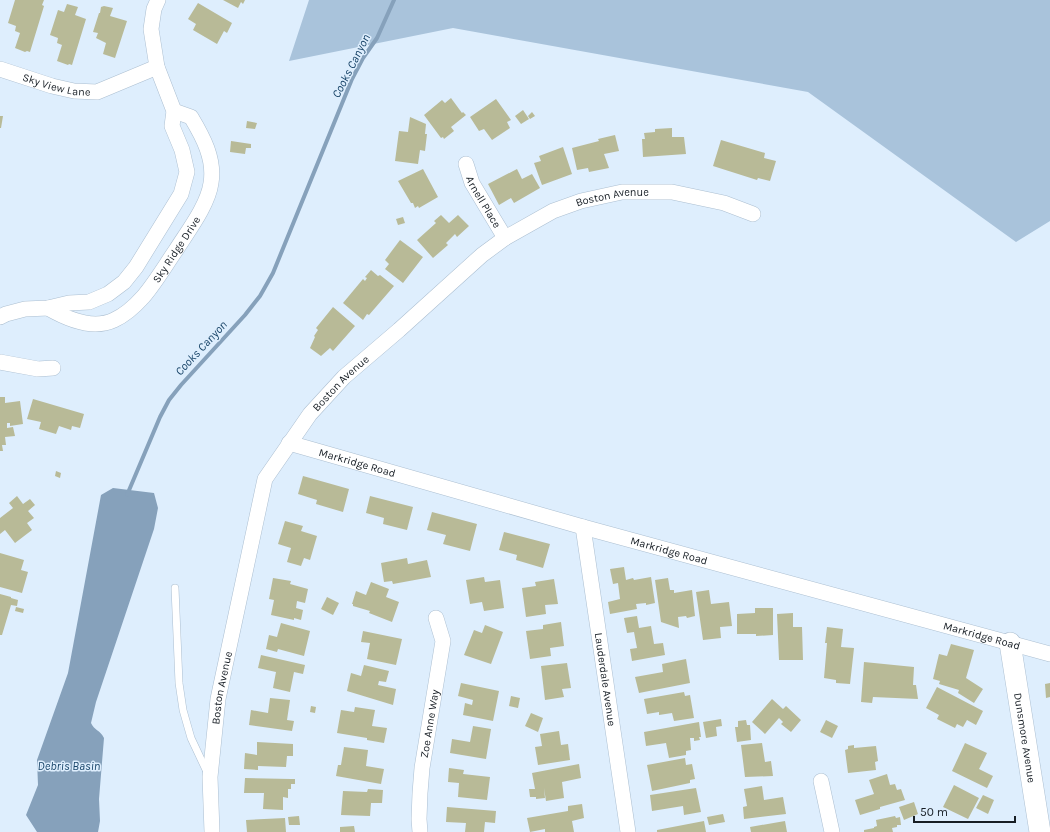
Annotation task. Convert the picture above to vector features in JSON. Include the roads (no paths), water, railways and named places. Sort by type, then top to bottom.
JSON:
[{"type":"street","name":"Sky Ridge Drive","points":[[0,317],[6,314],[25,310],[48,308],[69,303],[89,302],[108,294],[124,282],[147,250],[181,194],[187,172],[182,150],[172,126],[174,111],[157,67],[151,29],[154,9],[158,0]]},
{"type":"street","name":"Sky View Lane","points":[[0,69],[52,86],[74,91],[97,92],[157,67]]},
{"type":"street","name":"Sky Ridge Drive","points":[[48,308],[62,316],[92,324],[114,320],[128,311],[142,298],[192,226],[206,200],[211,183],[210,162],[206,147],[191,117],[174,111]]},
{"type":"street","name":"Arnell Place","points":[[466,164],[472,183],[505,238]]},
{"type":"street","name":"Boston Avenue","points":[[212,832],[210,777],[218,699],[265,479],[310,414],[344,377],[404,326],[482,255],[505,238],[553,211],[581,201],[622,192],[672,192],[724,203],[753,214]]},
{"type":"street","points":[[0,362],[38,369],[53,368]]},
{"type":"street","name":"Markridge Road","points":[[289,443],[583,527],[1050,654]]},
{"type":"street","name":"Lauderdale Avenue","points":[[583,527],[628,832]]},
{"type":"street","name":"Zoe Anne Way","points":[[420,832],[420,793],[422,768],[443,640],[436,618]]},
{"type":"street","name":"Dunsmore Avenue","points":[[1010,643],[1043,829]]},
{"type":"street","points":[[821,781],[832,832]]},
{"type":"lane","points":[[175,588],[179,683],[183,710],[191,738],[210,777]]},
{"type":"water","name":"Debris Basin","points":[[113,488],[154,493],[158,508],[154,529],[96,702],[91,723],[104,738],[99,799],[100,821],[98,832],[37,832],[26,815],[38,785],[37,760],[68,673],[101,495]]},
{"type":"waterway","name":"Cooks Canyon","points":[[127,495],[160,417],[169,400],[245,315],[260,296],[273,273],[352,79],[363,58],[377,38],[394,0]]}]
